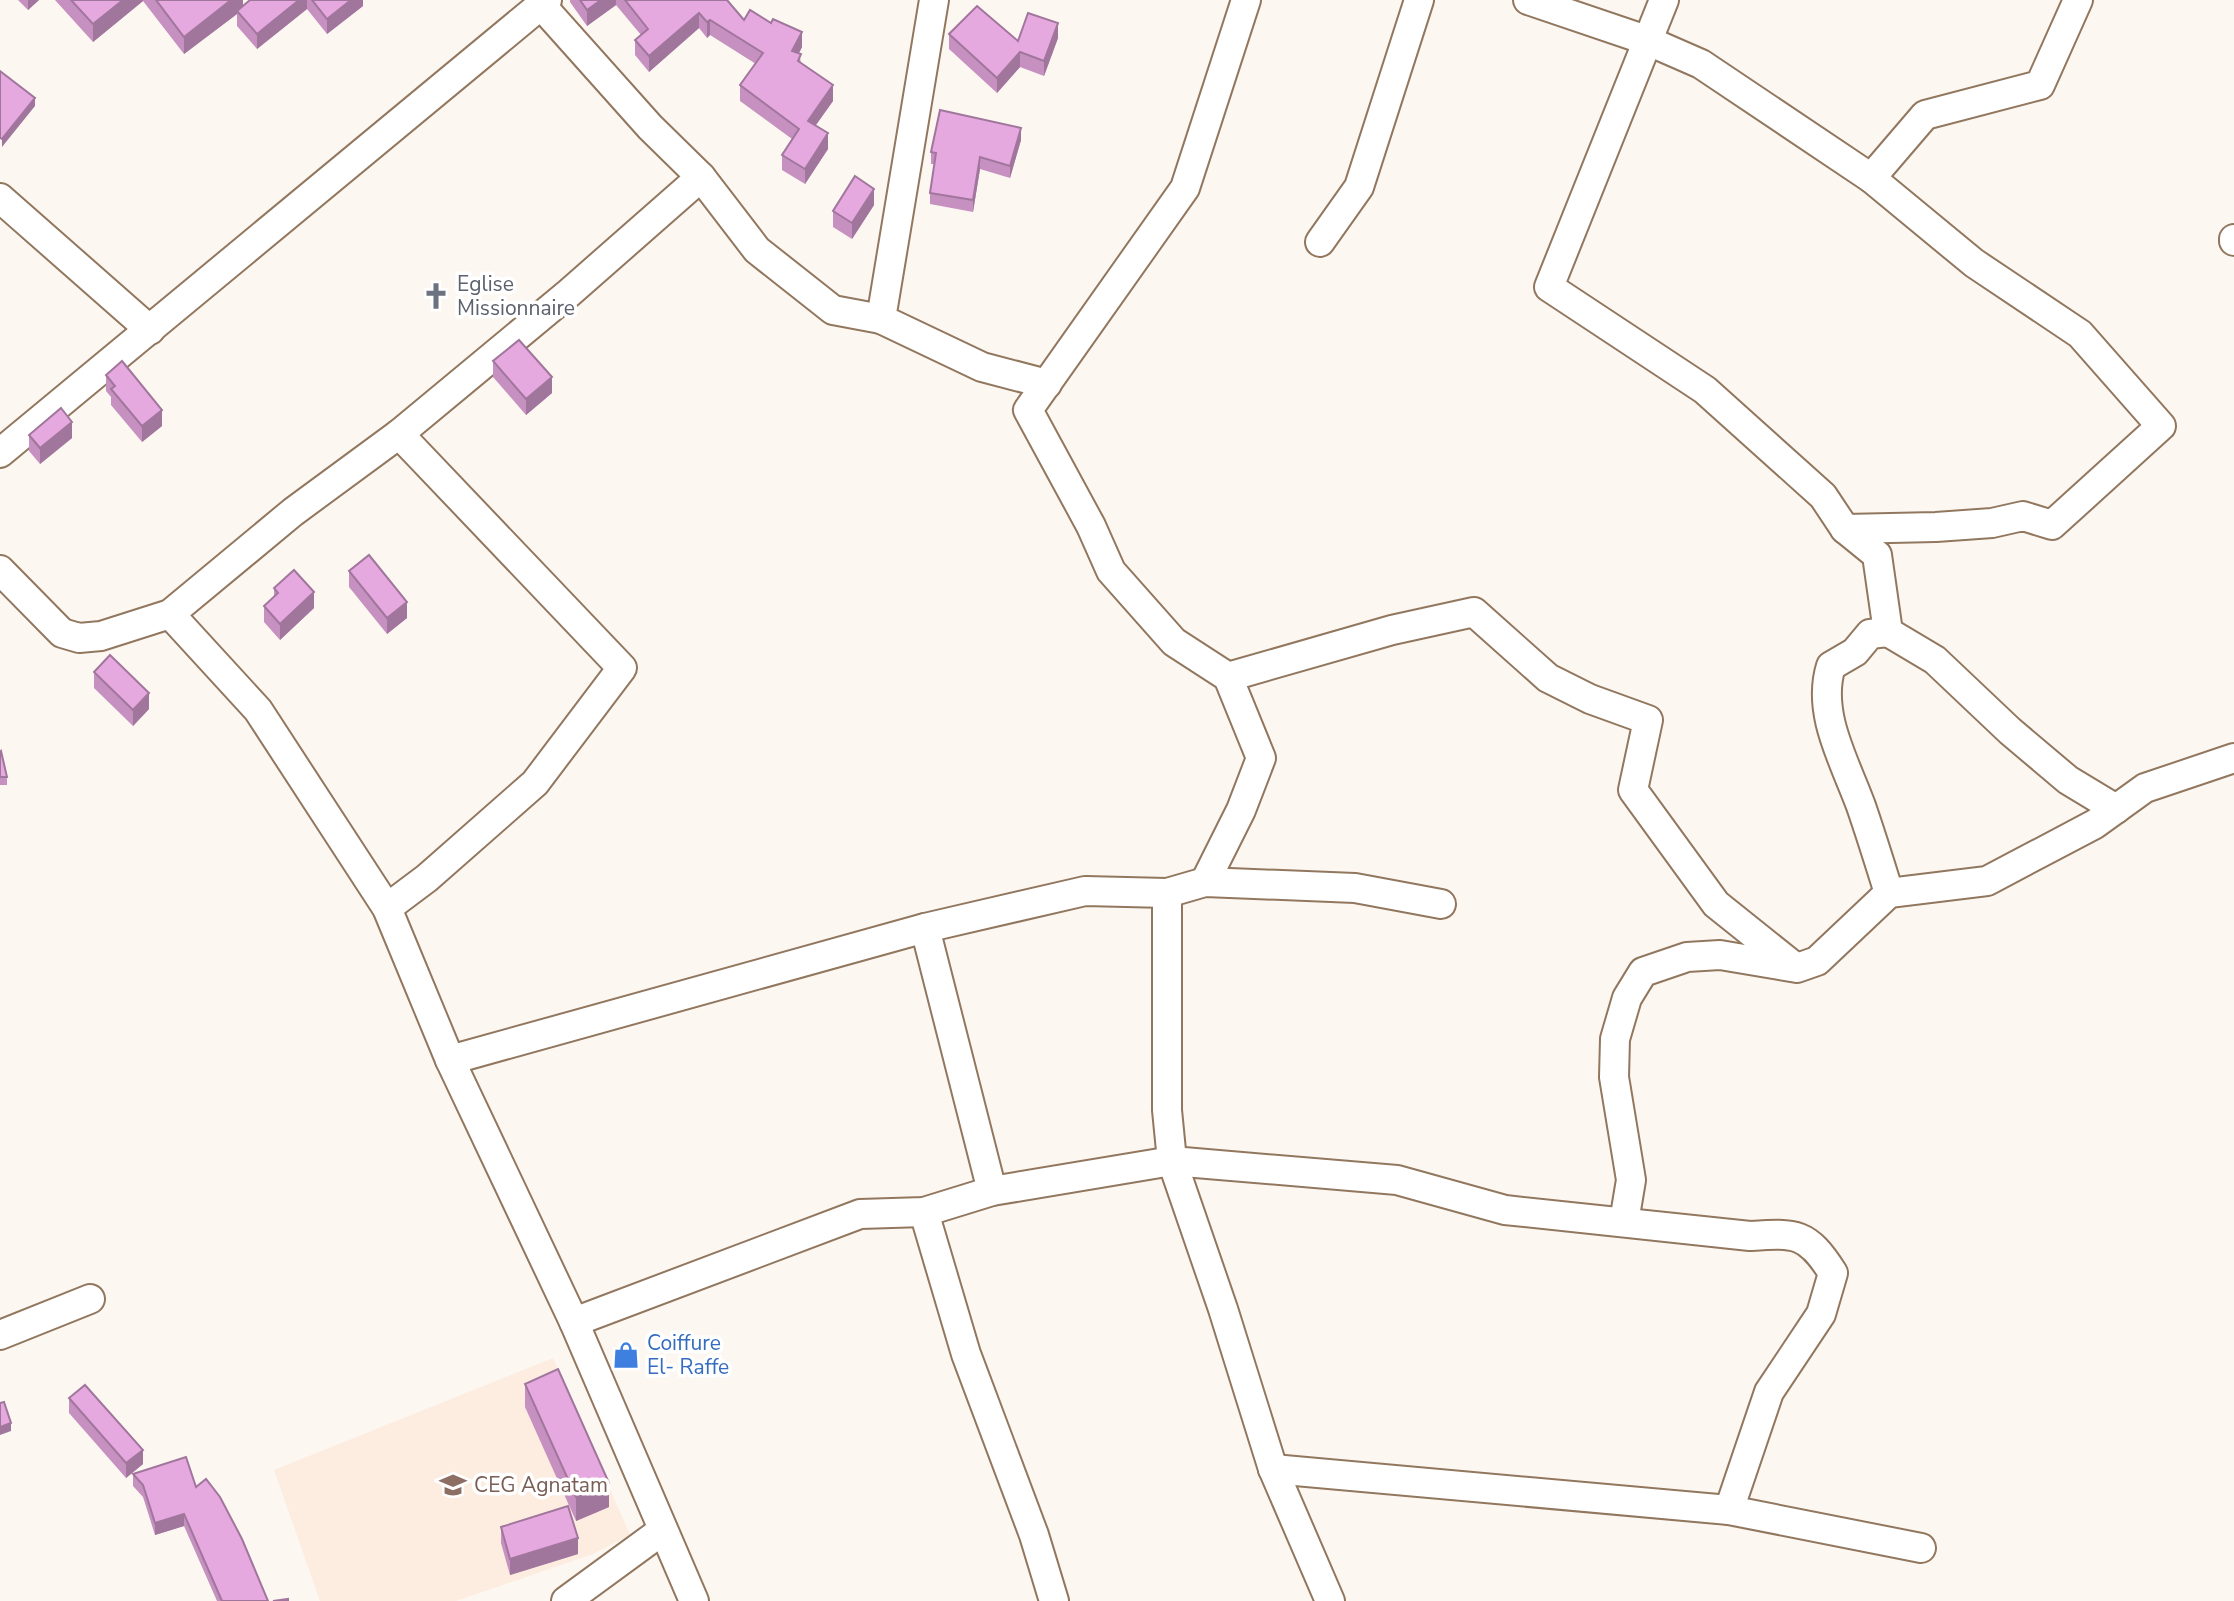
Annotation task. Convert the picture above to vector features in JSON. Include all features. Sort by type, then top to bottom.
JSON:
[{"type":"street","points":[[881,319],[898,200],[934,0]]},
{"type":"street","points":[[1205,882],[1241,810],[1261,758],[1228,677],[1174,642],[1111,571],[1091,526],[1028,410],[1185,188],[1246,0]]},
{"type":"street","points":[[1320,242],[1359,187],[1419,0]]},
{"type":"street","points":[[1528,0],[1646,40],[1701,64],[1871,178],[1973,263],[2080,334],[2161,426],[2052,525],[2023,516],[1992,523],[1844,529]]},
{"type":"street","points":[[1664,0],[1549,287],[1705,390],[1823,496],[1844,529],[1877,555],[1888,632]]},
{"type":"street","points":[[1871,178],[1926,115],[2040,85],[2078,0]]},
{"type":"street","points":[[0,453],[544,2],[650,127],[701,177],[757,250],[833,310],[881,319],[982,367],[1047,384]]},
{"type":"street","points":[[0,570],[62,633],[101,636],[170,614],[293,512],[398,434],[569,293],[701,177]]},
{"type":"street","points":[[0,198],[150,330]]},
{"type":"street","points":[[396,928],[427,878],[535,783],[622,668],[398,434]]},
{"type":"street","points":[[1228,677],[1392,630],[1474,612],[1548,678],[1590,699],[1648,720],[1633,790],[1716,904],[1797,968]]},
{"type":"street","points":[[170,614],[258,710],[396,928],[450,1060],[574,1322],[694,1601]]},
{"type":"street","points":[[1889,893],[1860,804],[1836,747],[1825,685],[1831,666],[1855,652],[1870,634],[1888,632],[1935,660],[2010,731],[2068,780],[2116,809]]},
{"type":"street","points":[[1624,1222],[1631,1180],[1614,1077],[1615,1039],[1627,998],[1643,972],[1688,957],[1720,955],[1797,968],[1817,961],[1889,893],[1987,881],[2095,824],[2145,788],[2234,758]]},
{"type":"street","points":[[450,1060],[925,928],[1085,891],[1167,893],[1205,882],[1355,888],[1441,904]]},
{"type":"street","points":[[1167,893],[1167,1110],[1172,1161],[1223,1309],[1273,1469],[1330,1601]]},
{"type":"street","points":[[925,928],[992,1191]]},
{"type":"street","points":[[574,1322],[860,1214],[924,1212],[992,1191],[1172,1161],[1397,1180],[1505,1210],[1750,1236],[1791,1233],[1817,1248],[1833,1273],[1821,1314],[1769,1392],[1729,1510]]},
{"type":"street","points":[[924,1212],[966,1354],[1034,1535],[1054,1601]]},
{"type":"street","points":[[0,1335],[90,1299]]},
{"type":"street","points":[[1273,1469],[1729,1510],[1921,1548]]},
{"type":"street","points":[[566,1601],[663,1530]]},
{"type":"shaded area","name":"CEG Agnatam","points":[[553,1358],[630,1535],[593,1554],[456,1601],[320,1601],[274,1470]]},
{"type":"building","points":[[71,0],[123,0],[93,24]]},
{"type":"building","points":[[156,0],[231,0],[184,37]]},
{"type":"building","points":[[250,0],[299,0],[257,34],[237,11]]},
{"type":"building","points":[[312,0],[351,0],[327,19]]},
{"type":"building","points":[[580,0],[601,0],[587,10]]},
{"type":"building","points":[[625,0],[727,0],[744,20],[750,10],[771,23],[773,19],[802,32],[792,51],[801,54],[798,61],[833,85],[808,121],[828,133],[805,169],[782,155],[799,129],[740,85],[763,53],[710,20],[707,22],[699,13],[649,56],[635,40],[648,29]]},
{"type":"building","points":[[977,6],[1018,41],[1028,13],[1058,23],[1044,61],[1020,52],[997,78],[949,34]]},
{"type":"building","points":[[0,71],[35,98],[2,139],[0,138]]},
{"type":"building","points":[[940,110],[1021,128],[1010,166],[980,157],[973,200],[930,193],[936,153],[931,152]]},
{"type":"building","points":[[855,176],[874,189],[852,223],[833,211]]},
{"type":"building","points":[[519,340],[552,377],[526,399],[493,361]]},
{"type":"building","points":[[122,361],[162,410],[142,426],[111,389],[115,386],[106,375]]},
{"type":"building","points":[[61,408],[72,422],[40,448],[29,435]]},
{"type":"building","points":[[369,555],[407,602],[387,618],[349,571]]},
{"type":"building","points":[[294,570],[314,592],[280,624],[264,606],[278,593],[274,588]]},
{"type":"building","points":[[110,655],[149,693],[133,710],[94,672]]},
{"type":"building","points":[[1,751],[7,777],[0,777]]},
{"type":"building","points":[[558,1369],[609,1483],[576,1497],[525,1384]]},
{"type":"building","points":[[85,1385],[143,1450],[126,1463],[69,1398]]},
{"type":"building","points":[[4,1402],[11,1423],[0,1427],[0,1403]]},
{"type":"building","points":[[186,1457],[196,1487],[206,1479],[220,1497],[242,1539],[268,1601],[222,1601],[184,1514],[155,1523],[143,1485],[133,1474]]},
{"type":"building","points":[[568,1506],[578,1538],[510,1559],[501,1527]]},
{"type":"place","name":"Eglise Missionnaire","points":[[436,296]]},
{"type":"place","name":"Coiffure El- Raffe","points":[[626,1355]]},
{"type":"place","name":"CEG Agnatam","points":[[453,1485]]}]
